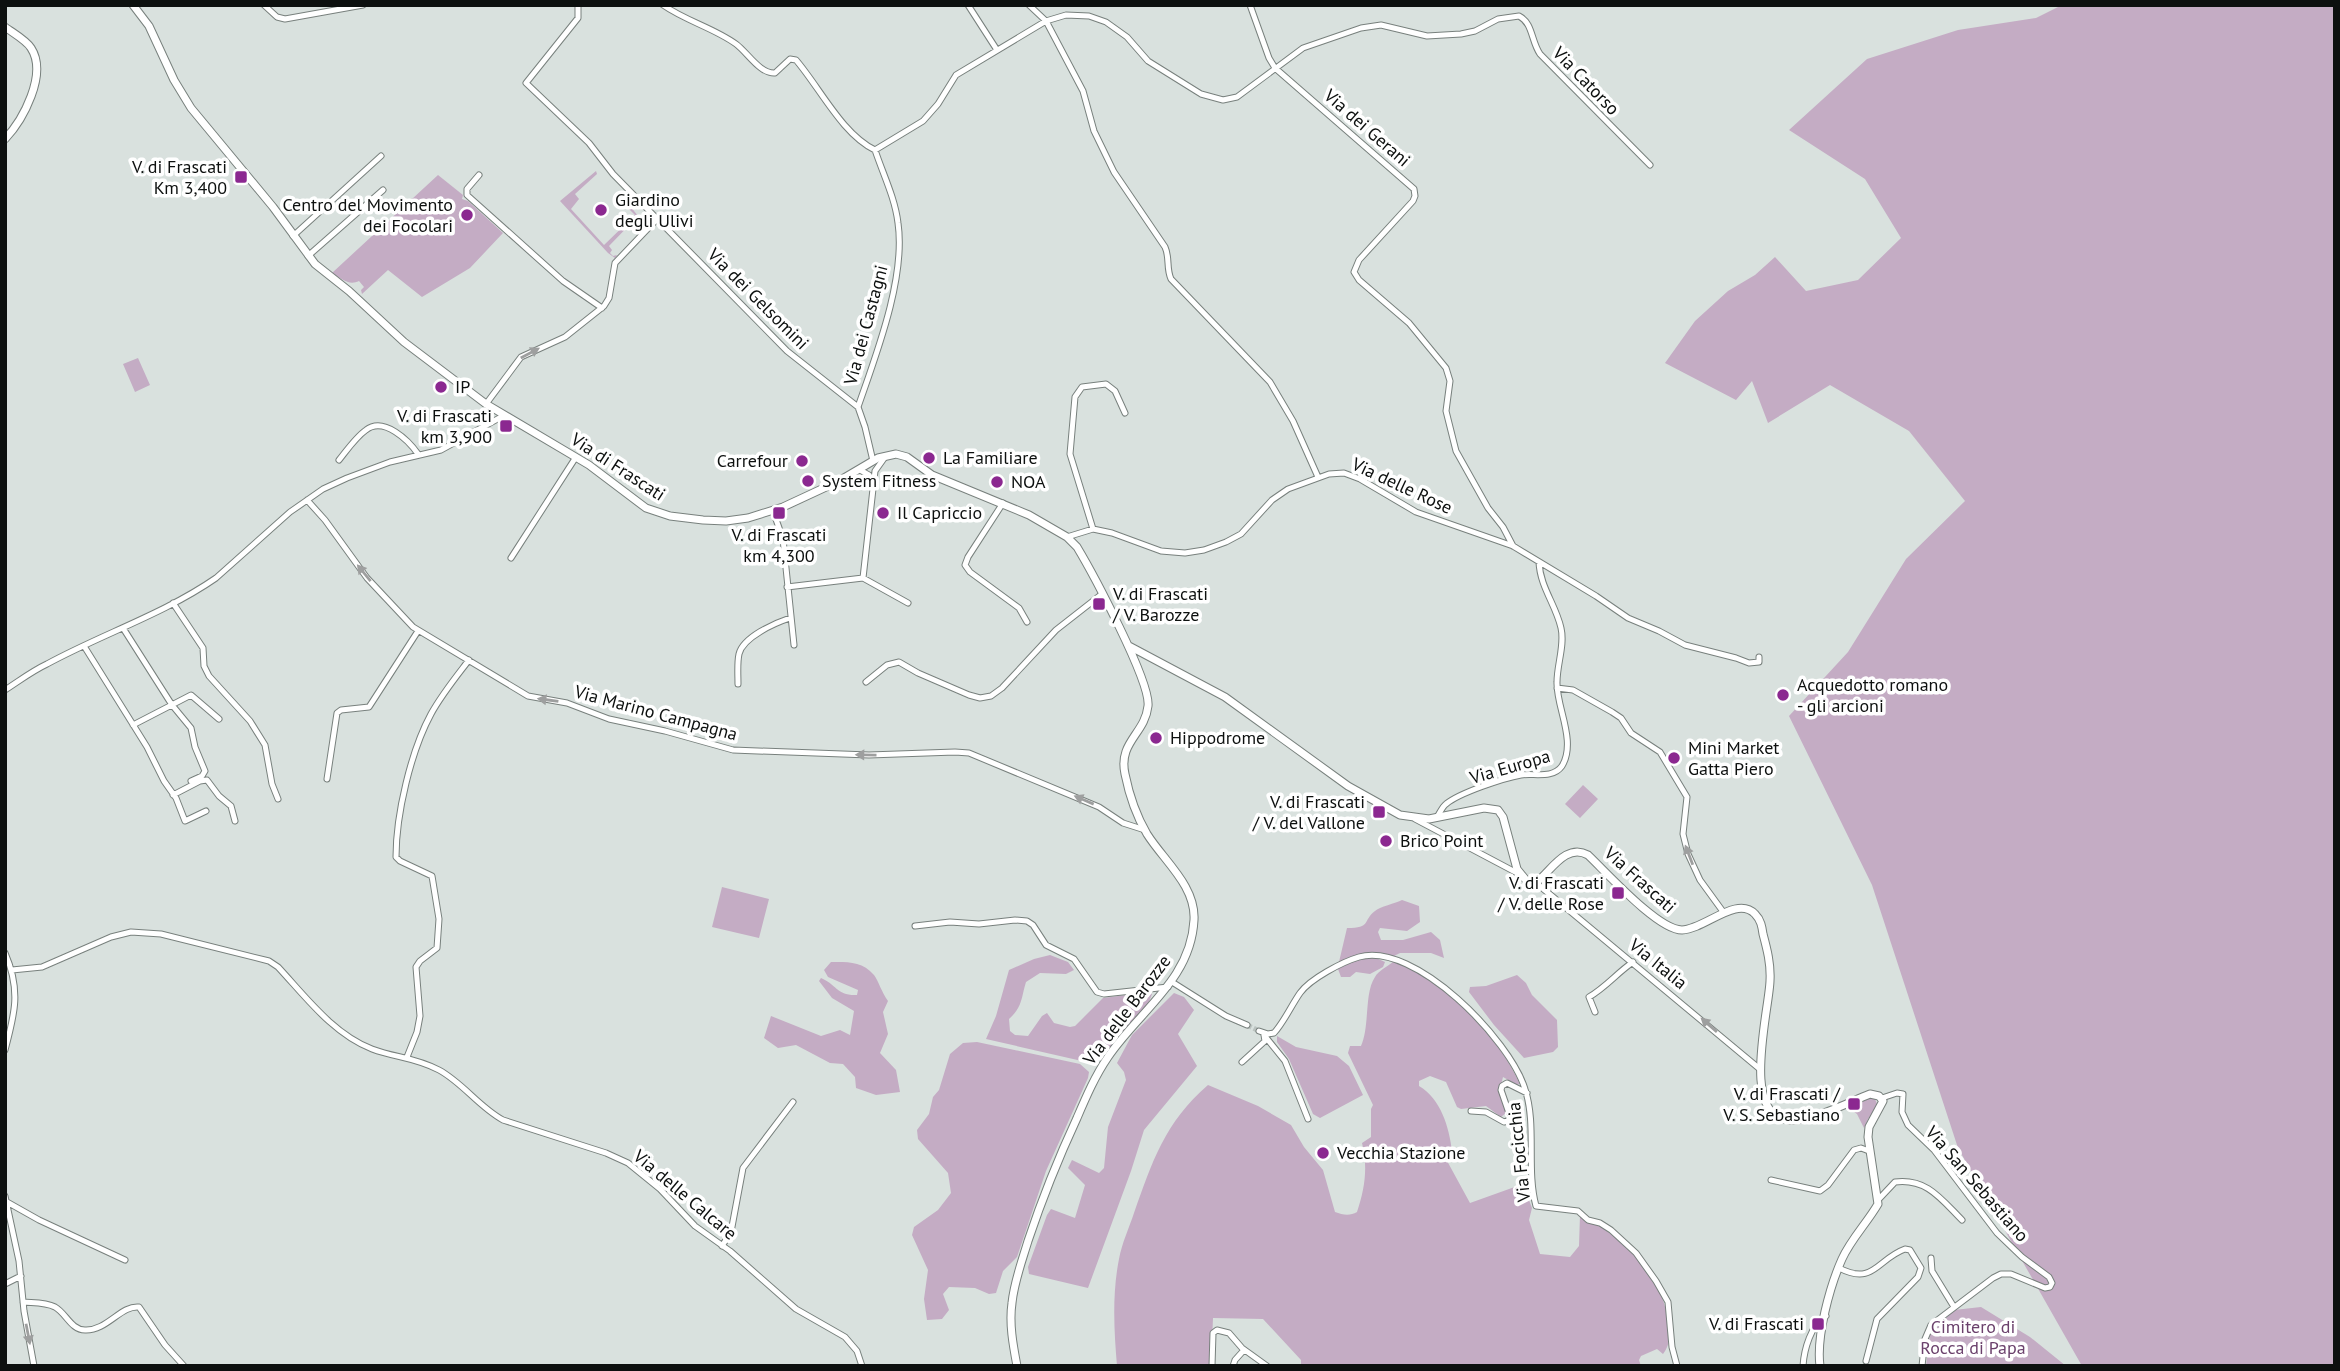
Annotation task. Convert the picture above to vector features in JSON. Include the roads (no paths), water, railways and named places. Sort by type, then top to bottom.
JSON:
[{"type":"main road","name":"Via di Frascati","points":[[133,5],[149,26],[174,80],[191,108],[273,207],[308,256],[404,342],[486,404],[604,475],[641,505],[661,514],[720,522],[748,518],[773,511],[887,455],[904,456],[930,474],[1003,503],[1067,537],[1082,555],[1129,646]]},
{"type":"main road","points":[[5,27],[29,46],[36,65],[28,107],[5,139]]},
{"type":"main road","points":[[1129,646],[1225,697],[1348,786],[1397,814],[1415,819],[1437,818],[1484,808],[1498,810],[1503,817],[1519,874],[1526,880],[1535,882]]},
{"type":"main road","name":"Via delle Barozze","points":[[1017,1366],[1011,1321],[1012,1300],[1051,1176],[1107,1058],[1129,1028],[1170,985],[1189,948],[1193,927],[1193,904],[1184,885],[1144,830],[1124,771],[1125,751],[1149,705],[1129,646]]},
{"type":"main road","name":"Via Frascati","points":[[1535,882],[1565,855],[1575,851],[1583,852],[1668,927],[1678,930],[1691,929],[1739,908],[1754,913],[1760,921],[1769,955],[1770,984],[1760,1083],[1764,1100],[1773,1113],[1783,1119],[1805,1119],[1871,1094],[1882,1098]]},
{"type":"main road","points":[[1820,1366],[1825,1316],[1842,1259],[1877,1205],[1869,1151],[1869,1129],[1883,1104],[1882,1098]]},
{"type":"street","points":[[264,5],[277,17],[288,19],[363,5]]},
{"type":"street","name":"Via dei Gelsomini","points":[[578,5],[578,17],[526,83],[587,142],[613,174],[787,351],[858,407]]},
{"type":"street","points":[[663,5],[681,17],[737,44],[767,73],[775,73],[790,60],[796,60],[835,113],[859,139],[875,150],[923,121],[940,101],[956,75],[1045,21],[1058,16],[1075,14],[1101,19],[1122,33],[1149,62],[1193,90],[1218,99],[1236,97],[1275,68]]},
{"type":"street","points":[[968,5],[997,50]]},
{"type":"street","points":[[1029,5],[1045,21],[1085,93],[1093,129],[1109,162],[1166,248],[1167,268],[1171,279],[1268,380],[1293,421],[1318,477]]},
{"type":"street","name":"Via dei Gerani","points":[[1250,5],[1275,68],[1414,189],[1415,197],[1412,203],[1362,256],[1354,267],[1354,272],[1359,281],[1412,326],[1447,370],[1450,381],[1446,411],[1456,451],[1513,546]]},
{"type":"street","name":"Via Catorso","points":[[1275,68],[1305,47],[1363,27],[1384,25],[1427,36],[1461,34],[1475,31],[1498,19],[1519,16],[1528,23],[1533,42],[1540,54],[1650,165]]},
{"type":"street","name":"Via dei Castagni","points":[[858,407],[889,306],[899,242],[895,208],[875,150]]},
{"type":"street","points":[[293,236],[381,156]]},
{"type":"street","points":[[479,175],[467,189],[467,195],[563,281],[602,308]]},
{"type":"street","points":[[308,256],[383,190]]},
{"type":"street","points":[[486,404],[523,356],[565,337],[608,302],[615,263],[658,218]]},
{"type":"street","points":[[1067,537],[1093,529],[1070,457],[1076,393],[1086,386],[1107,385],[1116,393],[1125,413]]},
{"type":"street","points":[[858,407],[875,461],[863,578]]},
{"type":"street","points":[[5,690],[46,664],[173,603],[216,578],[307,500],[347,478],[418,454],[441,450],[503,416]]},
{"type":"street","points":[[339,460],[365,431],[375,426],[396,432],[408,441],[418,454]]},
{"type":"street","points":[[511,558],[576,457]]},
{"type":"street","points":[[869,475],[875,461]]},
{"type":"street","points":[[860,470],[869,475],[873,484]]},
{"type":"street","name":"Via delle Rose","points":[[1093,529],[1161,551],[1200,551],[1239,535],[1280,494],[1292,487],[1318,477],[1336,473],[1349,474],[1422,514],[1513,546],[1597,596],[1628,618],[1687,646],[1752,664],[1759,662],[1759,657]]},
{"type":"street","name":"Via Marino Campagna","points":[[307,500],[377,590],[418,631],[528,696],[570,703],[609,719],[676,734],[729,750],[869,755],[952,752],[972,754],[1099,807],[1123,823],[1144,830]]},
{"type":"street","points":[[1003,503],[965,565],[970,572],[1021,609],[1027,622]]},
{"type":"street","points":[[773,511],[783,539],[794,645]]},
{"type":"street","name":"Via Europa","points":[[1437,818],[1447,803],[1486,785],[1519,775],[1551,774],[1560,768],[1564,758],[1566,733],[1557,688],[1561,630],[1542,582],[1539,562]]},
{"type":"street","points":[[787,587],[863,578],[908,603]]},
{"type":"street","points":[[866,682],[889,664],[899,662],[969,695],[980,698],[991,696],[1002,688],[1056,630],[1102,594]]},
{"type":"street","points":[[173,603],[203,649],[204,666],[208,675],[250,721],[266,746],[272,784],[278,799]]},
{"type":"street","points":[[738,684],[739,656],[743,647],[765,629],[790,618]]},
{"type":"street","points":[[123,628],[172,705],[191,728],[204,768],[203,775],[191,781]]},
{"type":"street","points":[[327,779],[337,713],[341,710],[363,709],[370,705],[418,631]]},
{"type":"street","points":[[84,646],[173,795],[185,821],[183,829]]},
{"type":"street","points":[[407,1057],[420,1016],[416,967],[437,948],[439,922],[432,876],[396,859],[402,804],[424,729],[439,700],[469,660]]},
{"type":"street","points":[[1557,688],[1573,690],[1612,712],[1631,733],[1660,752],[1686,795],[1683,836],[1686,850],[1700,880],[1724,914]]},
{"type":"street","points":[[133,725],[189,695],[193,695],[219,719]]},
{"type":"street","points":[[173,795],[202,780],[209,780],[218,795],[232,806],[234,821]]},
{"type":"street","points":[[185,821],[206,811]]},
{"type":"street","points":[[1415,819],[1519,874]]},
{"type":"street","name":"Via Italia","points":[[1535,882],[1761,1070]]},
{"type":"street","points":[[915,926],[945,922],[979,924],[1025,920],[1033,925],[1047,946],[1074,959],[1097,992],[1104,994],[1170,985],[1247,1026]]},
{"type":"street","name":"Via delle Calcare","points":[[12,970],[42,967],[121,933],[139,932],[161,934],[269,961],[278,967],[325,1017],[370,1048],[407,1057],[444,1073],[503,1120],[623,1160],[657,1186],[698,1228],[722,1245],[799,1311],[843,1335],[857,1351],[862,1366]]},
{"type":"street","points":[[5,953],[16,986],[16,1000],[5,1050]]},
{"type":"street","name":"Via Focicchia","points":[[1262,1033],[1270,1035],[1276,1031],[1301,992],[1313,980],[1357,957],[1385,958],[1419,971],[1450,992],[1471,1010],[1509,1058],[1527,1093],[1536,1206],[1578,1211],[1588,1220],[1608,1228],[1638,1255],[1667,1300],[1677,1366]]},
{"type":"street","points":[[1595,1012],[1589,997],[1633,962]]},
{"type":"street","points":[[1262,1033],[1285,1061],[1308,1119]]},
{"type":"street","name":"Via Focicchia","points":[[1242,1062],[1265,1041],[1262,1033]]},
{"type":"street","points":[[1471,1111],[1486,1111],[1504,1122],[1508,1121],[1510,1116],[1502,1086],[1505,1083],[1511,1084],[1527,1093]]},
{"type":"street","name":"Via San Sebastiano","points":[[1882,1098],[1902,1093],[1902,1112],[1908,1125],[1934,1150],[1995,1231],[2052,1282],[2051,1286],[2045,1288],[2013,1274],[2001,1274],[1989,1280],[1928,1330],[1923,1366]]},
{"type":"street","points":[[722,1245],[729,1238],[732,1229],[743,1168],[793,1102]]},
{"type":"street","points":[[1771,1180],[1820,1191],[1828,1185],[1854,1150],[1861,1148],[1869,1151]]},
{"type":"street","points":[[1878,1200],[1895,1182],[1919,1183],[1927,1186],[1962,1220]]},
{"type":"street","points":[[6,1199],[39,1220],[125,1260]]},
{"type":"street","points":[[6,1199],[34,1366]]},
{"type":"street","points":[[1839,1268],[1853,1274],[1863,1274],[1905,1249],[1910,1250],[1921,1268],[1918,1277],[1877,1319],[1866,1361]]},
{"type":"street","points":[[1931,1258],[1932,1271],[1954,1307]]},
{"type":"street","points":[[5,1284],[21,1276]]},
{"type":"street","points":[[23,1302],[54,1307],[75,1327],[84,1330],[103,1326],[131,1307],[139,1307],[165,1345],[184,1366]]},
{"type":"street","points":[[1803,1366],[1805,1352],[1817,1322],[1825,1316]]},
{"type":"street","points":[[1212,1366],[1215,1331],[1229,1333],[1244,1350],[1267,1366]]},
{"type":"street","points":[[1233,1366],[1244,1350]]},
{"type":"tunnel","points":[[1247,1025],[1259,1031]]},
{"type":"place","name":"V. di Frascati Km 3,400","points":[[241,177]]},
{"type":"place","name":"Giardino degli Ulivi","points":[[601,210]]},
{"type":"place","name":"Centro del Movimento dei Focolari","points":[[467,215]]},
{"type":"place","name":"IP","points":[[441,387]]},
{"type":"place","name":"V. di Frascati km 3,900","points":[[506,426]]},
{"type":"place","name":"La Familiare","points":[[929,458]]},
{"type":"place","name":"Carrefour","points":[[802,461]]},
{"type":"place","name":"System Fitness","points":[[808,481]]},
{"type":"place","name":"NOA","points":[[997,482]]},
{"type":"place","name":"V. di Frascati km 4,300","points":[[779,513]]},
{"type":"place","name":"Il Capriccio","points":[[883,513]]},
{"type":"place","name":"V. di Frascati / V. Barozze","points":[[1099,604]]},
{"type":"place","name":"Acquedotto romano - gli arcioni","points":[[1783,695]]},
{"type":"place","name":"Hippodrome","points":[[1156,738]]},
{"type":"place","name":"Mini Market Gatta Piero","points":[[1674,758]]},
{"type":"place","name":"V. di Frascati / V. del Vallone","points":[[1379,812]]},
{"type":"place","name":"Brico Point","points":[[1386,841]]},
{"type":"place","name":"V. di Frascati / V. delle Rose","points":[[1618,893]]},
{"type":"place","name":"V. di Frascati / V. S. Sebastiano","points":[[1854,1104]]},
{"type":"place","name":"Vecchia Stazione","points":[[1323,1153]]},
{"type":"place","name":"V. di Frascati","points":[[1818,1324]]},
{"type":"park label","name":"Cimitero di Rocca di Papa","points":[[1973,1337]]}]
